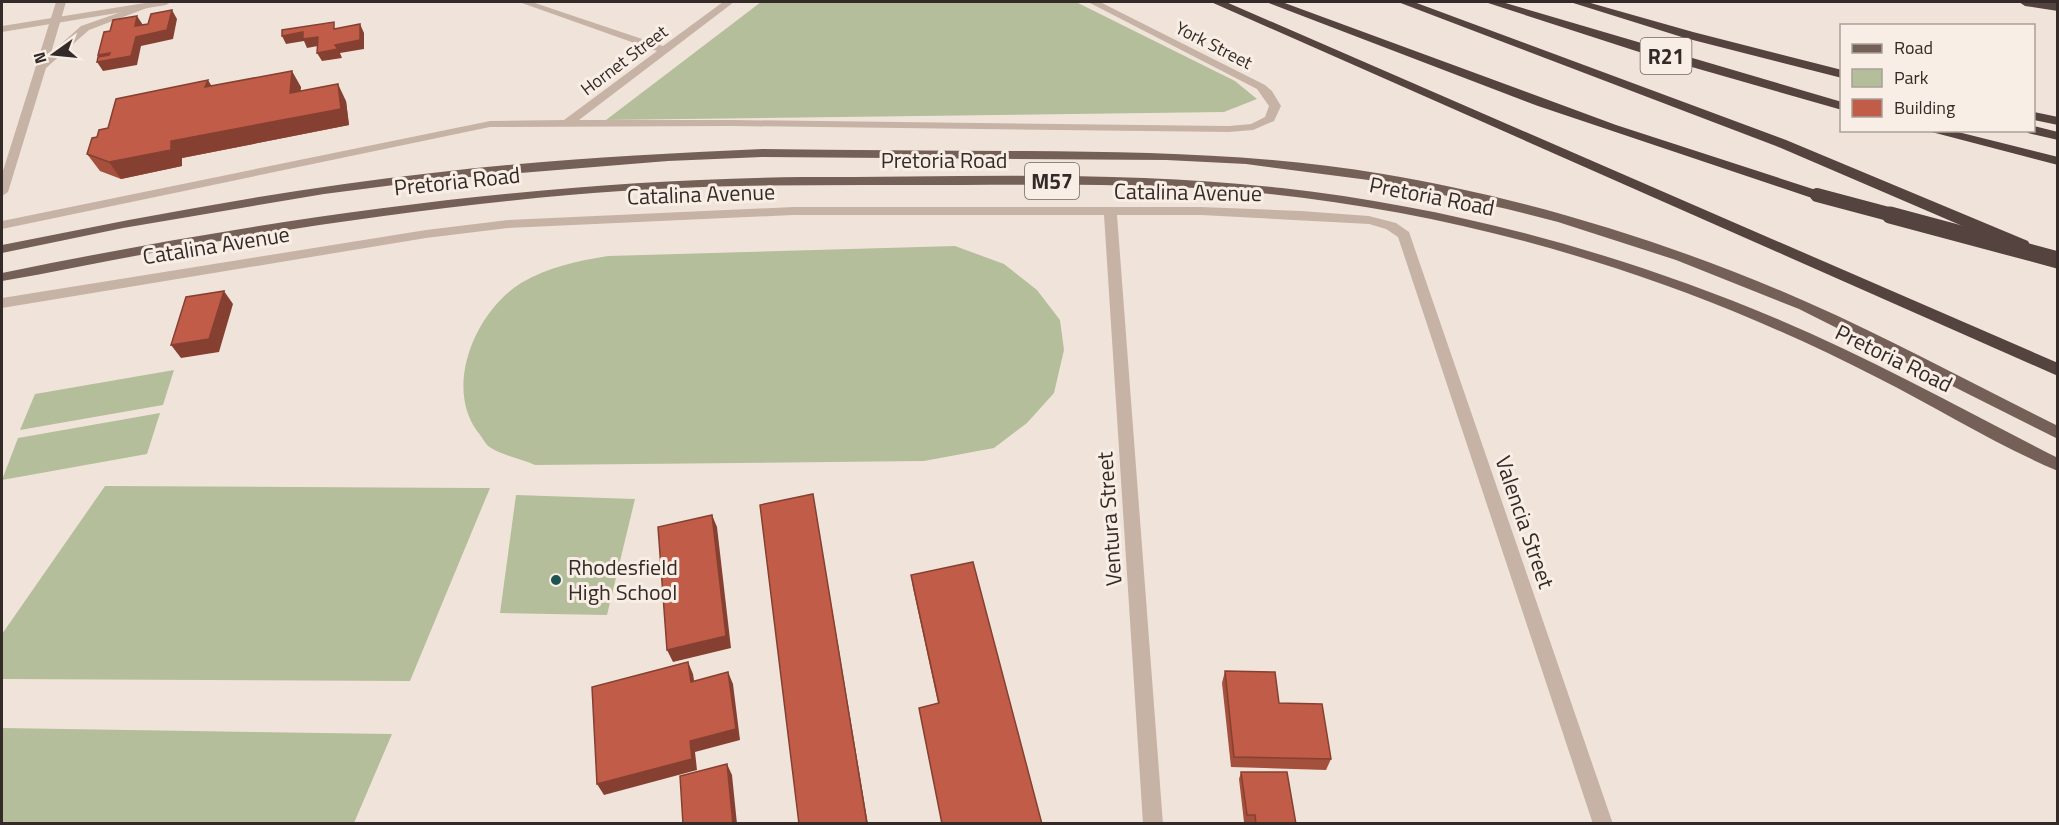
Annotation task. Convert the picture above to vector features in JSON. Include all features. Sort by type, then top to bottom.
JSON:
[{"type":"highway","points":[[1217,2],[2058,370]]},
{"type":"highway","points":[[1272,2],[1515,95],[1698,159],[1817,195],[2058,260]]},
{"type":"highway","points":[[1404,2],[1781,143],[2058,260]]},
{"type":"highway","name":"R21","points":[[1491,2],[1840,105]]},
{"type":"highway","points":[[1576,2],[1689,35],[1840,73]]},
{"type":"highway","points":[[2025,2],[2058,7]]},
{"type":"highway","points":[[1689,35],[1756,58],[1840,81]]},
{"type":"highway","points":[[2035,116],[2058,121]]},
{"type":"highway","points":[[2035,123],[2058,129]]},
{"type":"highway","points":[[2035,130],[2058,136]]},
{"type":"highway","points":[[1939,132],[2058,161]]},
{"type":"main road","name":"Pretoria Road","points":[[2,249],[135,222],[324,190],[433,176],[646,158],[774,153],[1166,156],[1246,160],[1384,178],[1427,187],[1562,219],[1671,254],[1804,306],[2058,433]]},
{"type":"main road","name":"Pretoria Road","points":[[2,277],[145,248],[324,218],[483,199],[603,188],[777,181],[1038,181],[1246,188],[1337,199],[1452,219],[1548,244],[1655,277],[1772,322],[1908,387],[2058,465]]},
{"type":"street","points":[[2,192],[62,2]]},
{"type":"street","points":[[2,29],[160,2]]},
{"type":"street","points":[[42,67],[85,28],[160,2]]},
{"type":"street","points":[[524,2],[664,50]]},
{"type":"street","name":"Hornet Street","points":[[568,123],[729,2]]},
{"type":"street","name":"York Street","points":[[568,123],[1229,129],[1253,127],[1270,119],[1274,113],[1272,100],[1260,87],[1093,2]]},
{"type":"street","points":[[2,225],[474,126],[568,123]]},
{"type":"street","name":"Catalina Avenue","points":[[2,303],[238,263],[508,224],[794,211],[1110,212],[1301,215],[1382,222],[1404,235]]},
{"type":"street","name":"Ventura Street","points":[[1110,212],[1153,824]]},
{"type":"street","name":"Valencia Street","points":[[1404,235],[1603,824]]},
{"type":"green space","points":[[761,2],[1076,2],[1235,81],[1257,99],[1224,112],[606,120]]},
{"type":"green space","points":[[955,246],[1004,264],[1037,290],[1060,320],[1064,350],[1054,393],[1027,423],[994,448],[924,461],[535,465],[488,446],[468,413],[464,392],[465,371],[470,350],[490,311],[521,283],[552,269],[608,256]]},
{"type":"green space","points":[[174,370],[163,405],[20,430],[35,394]]},
{"type":"green space","points":[[160,413],[147,454],[2,480],[18,438]]},
{"type":"green space","points":[[105,486],[490,488],[410,681],[2,679],[2,634]]},
{"type":"green space","points":[[516,495],[635,499],[607,615],[500,613]]},
{"type":"green space","points":[[2,728],[392,734],[354,823],[2,824]]},
{"type":"building","points":[[172,10],[167,30],[136,37],[131,56],[97,62],[98,57],[110,53],[98,55],[104,32],[110,31],[113,20],[137,16],[135,26],[148,24],[151,14]]},
{"type":"building","points":[[334,22],[334,29],[360,24],[360,40],[335,45],[338,49],[317,53],[318,37],[303,39],[303,32],[282,36],[282,30]]},
{"type":"building","points":[[292,71],[290,93],[338,84],[341,109],[171,141],[171,150],[109,162],[87,154],[92,138],[97,137],[99,130],[108,128],[116,99],[208,80],[205,87]]},
{"type":"building","points":[[224,291],[209,339],[171,345],[186,297]]},
{"type":"building","points":[[813,494],[867,824],[799,824],[760,505]]},
{"type":"building","points":[[712,515],[726,636],[667,650],[658,527]]},
{"type":"building","points":[[973,562],[1042,824],[942,824],[919,708],[939,703],[911,575]]},
{"type":"building","points":[[688,662],[691,682],[728,672],[736,729],[690,741],[692,759],[597,784],[592,687]]},
{"type":"building","points":[[1225,671],[1275,672],[1279,703],[1322,704],[1331,759],[1234,757]]},
{"type":"building","points":[[727,764],[733,824],[683,824],[680,776]]},
{"type":"building","points":[[1241,772],[1287,772],[1296,824],[1256,824],[1255,815],[1247,815]]},
{"type":"place","name":"Rhodesfield High School","points":[[556,580]]}]
